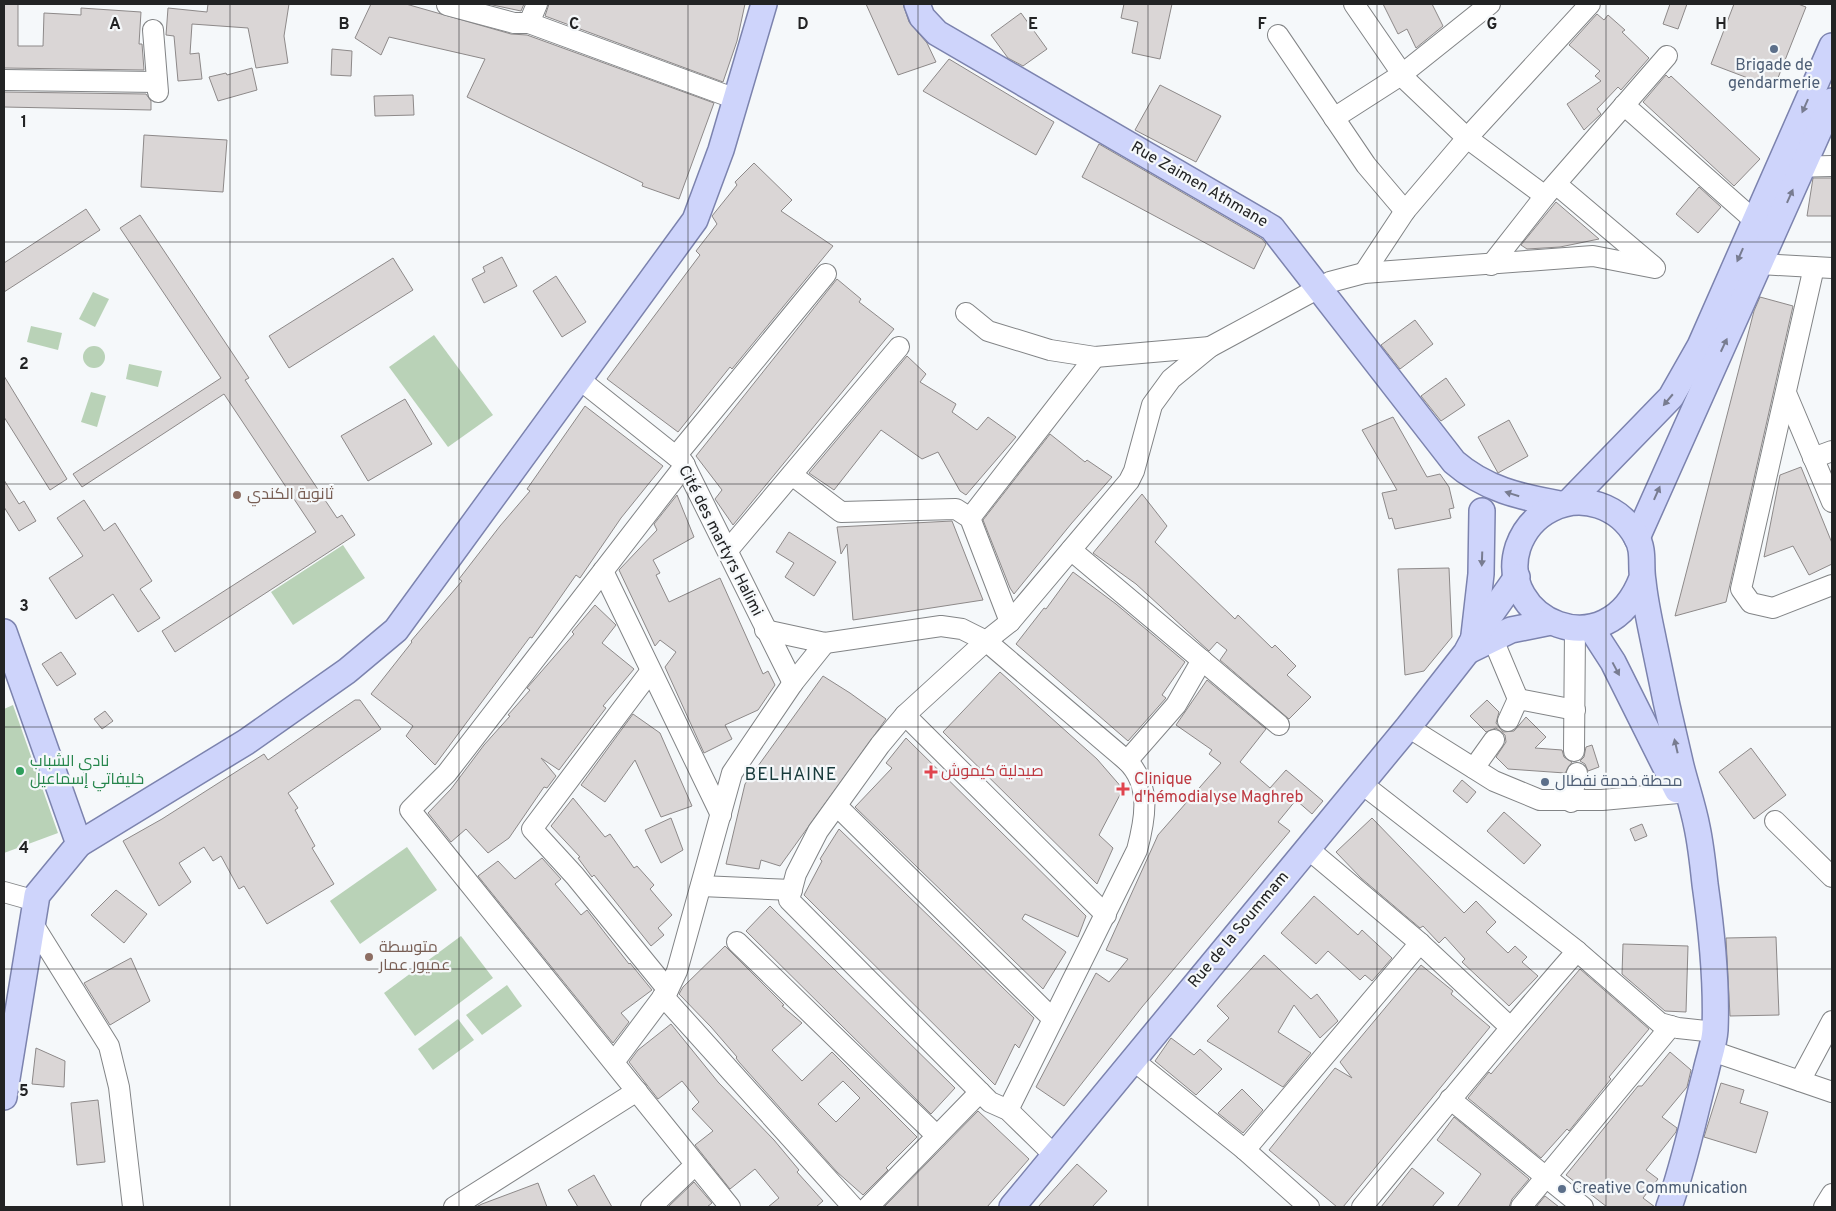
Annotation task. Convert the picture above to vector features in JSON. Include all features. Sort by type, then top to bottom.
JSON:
[{"type":"main road","points":[[4,1096],[37,895],[79,844],[246,742],[346,671],[396,630],[695,220],[721,150],[764,4]]},
{"type":"main road","name":"Rue Zaimen Athmane","points":[[917,4],[922,17],[937,33],[1272,228],[1454,462],[1468,474]]},
{"type":"main road","points":[[1516,574],[1517,549],[1526,529],[1541,514],[1564,503],[1672,397],[1700,346],[1832,46]]},
{"type":"main road","points":[[1638,538],[1832,101]]},
{"type":"main road","points":[[1468,474],[1502,491],[1564,503],[1590,502],[1609,508],[1626,521],[1638,538],[1643,557],[1642,578],[1666,704],[1698,827],[1713,940],[1716,987],[1714,1042],[1669,1207]]},
{"type":"main road","points":[[1468,474],[1482,511],[1516,574],[1523,596],[1535,611],[1551,622]]},
{"type":"main road","points":[[1482,511],[1477,643],[1511,630],[1551,622],[1583,628],[1608,622],[1624,610],[1635,596],[1642,578]]},
{"type":"main road","name":"Rue de la Soummam","points":[[1012,1207],[1477,643],[1516,574]]},
{"type":"main road","points":[[1583,628],[1621,678],[1678,793],[1698,827]]},
{"type":"main road","points":[[4,632],[79,844]]},
{"type":"street","points":[[529,23],[536,4]]},
{"type":"street","points":[[1054,1155],[1008,1110],[990,1102],[789,900],[796,874],[818,831],[880,745],[904,716],[986,641],[1010,622],[1129,481],[1134,471],[1152,405],[1171,380],[1210,347],[1330,282],[1364,272],[1491,265],[1594,256],[1655,268],[1550,190],[1467,138],[1401,75],[1354,4]]},
{"type":"street","points":[[1334,118],[1401,75],[1490,4]]},
{"type":"street","points":[[1364,272],[1404,211],[1467,138],[1590,4]]},
{"type":"street","points":[[447,5],[514,24],[529,23],[736,100]]},
{"type":"street","points":[[4,80],[157,87],[152,30]]},
{"type":"street","points":[[1278,35],[1377,179],[1404,211]]},
{"type":"street","points":[[1491,265],[1550,190],[1667,56]]},
{"type":"street","points":[[1624,105],[1755,221]]},
{"type":"street","points":[[1778,167],[1832,166]]},
{"type":"street","points":[[1760,264],[1823,268],[1786,393],[1741,589],[1751,603],[1773,608],[1832,585]]},
{"type":"street","points":[[730,1207],[410,810],[447,773],[603,570],[680,461],[826,274]]},
{"type":"street","points":[[966,313],[988,331],[1050,350],[1095,357],[1210,347]]},
{"type":"street","points":[[728,550],[899,347]]},
{"type":"street","points":[[970,518],[1095,357]]},
{"type":"street","name":"Cité des martyrs Halimi","points":[[579,379],[680,461],[728,550],[765,630],[793,683]]},
{"type":"street","points":[[1786,393],[1832,502]]},
{"type":"street","points":[[1813,458],[1832,450]]},
{"type":"street","points":[[792,474],[841,512],[956,509],[970,518],[1010,622]]},
{"type":"street","points":[[1071,550],[1279,725]]},
{"type":"street","points":[[603,570],[650,672],[721,815]]},
{"type":"street","points":[[765,630],[825,643],[941,626],[962,629],[986,641],[1136,769],[1143,788],[1144,807],[1142,833],[1137,850],[1008,1110]]},
{"type":"street","points":[[1574,751],[1575,710],[1583,628]]},
{"type":"street","points":[[614,1062],[665,993],[677,971],[732,773],[793,683],[825,643]]},
{"type":"street","points":[[1477,643],[1518,699],[1575,710]]},
{"type":"street","points":[[1128,761],[1176,705],[1202,660]]},
{"type":"street","points":[[650,672],[532,829],[575,876],[665,993],[853,1207]]},
{"type":"street","points":[[1508,721],[1518,699]]},
{"type":"street","points":[[904,716],[1106,915]]},
{"type":"street","points":[[1408,727],[1494,781],[1540,800],[1571,802],[1678,793]]},
{"type":"street","points":[[1474,768],[1494,740]]},
{"type":"street","points":[[1571,802],[1577,774]]},
{"type":"street","points":[[1361,783],[1577,951],[1660,1023],[1714,1042],[1800,1081],[1832,1092]]},
{"type":"street","points":[[837,806],[1052,1018]]},
{"type":"street","points":[[1775,820],[1832,878]]},
{"type":"street","points":[[1307,848],[1420,943],[1510,1028]]},
{"type":"street","points":[[701,886],[792,890]]},
{"type":"street","points":[[4,892],[35,913],[109,1046],[119,1087],[133,1207]]},
{"type":"street","points":[[737,942],[937,1136]]},
{"type":"street","points":[[1245,1150],[1420,943]]},
{"type":"street","points":[[1362,1207],[1450,1099],[1498,1046],[1510,1028],[1577,951]]},
{"type":"street","points":[[1800,1081],[1832,1021]]},
{"type":"street","points":[[1521,1207],[1671,1026]]},
{"type":"street","points":[[1132,1060],[1245,1150],[1309,1207]]},
{"type":"street","points":[[457,1206],[637,1091]]},
{"type":"street","points":[[868,1207],[980,1092]]},
{"type":"street","points":[[1450,1099],[1583,1207]]},
{"type":"street","points":[[651,1207],[695,1165]]},
{"type":"street","points":[[1824,1207],[1832,1194]]},
{"type":"green space","points":[[93,292],[109,299],[95,327],[79,319]]},
{"type":"green space","points":[[31,326],[62,333],[58,350],[27,342]]},
{"type":"green space","points":[[434,335],[493,415],[448,447],[389,367]]},
{"type":"green space","points":[[94,346],[102,349],[105,357],[102,365],[94,368],[86,365],[83,357],[86,349]]},
{"type":"green space","points":[[129,364],[162,371],[158,387],[126,379]]},
{"type":"green space","points":[[91,392],[106,396],[97,427],[81,422]]},
{"type":"green space","points":[[343,545],[365,578],[293,625],[271,592]]},
{"type":"green space","name":"نادي الشباب خليفاتي إسماعيل","points":[[13,705],[58,833],[4,853],[4,709]]},
{"type":"green space","points":[[407,847],[437,890],[360,944],[330,901]]},
{"type":"green space","points":[[461,936],[493,978],[415,1036],[384,993]]},
{"type":"green space","points":[[507,985],[522,1006],[482,1035],[466,1015]]},
{"type":"green space","points":[[458,1019],[474,1040],[433,1070],[418,1049]]},
{"type":"building","points":[[4,4],[18,4],[18,46],[43,46],[44,13],[81,15],[81,8],[141,12],[139,44],[142,44],[144,70],[4,68]]},
{"type":"building","points":[[208,4],[289,4],[284,36],[288,63],[256,68],[248,28],[192,24],[190,54],[199,53],[202,79],[178,81],[174,36],[166,35],[168,8],[207,12]]},
{"type":"building","points":[[371,4],[406,4],[511,34],[527,35],[714,103],[679,199],[642,186],[643,183],[467,97],[485,59],[389,37],[381,55],[355,38]]},
{"type":"building","points":[[488,4],[524,4],[521,11]]},
{"type":"building","points":[[549,4],[745,4],[737,41],[723,82],[545,16]]},
{"type":"building","points":[[866,4],[903,4],[909,22],[927,43],[936,62],[898,75]]},
{"type":"building","points":[[1124,4],[1172,4],[1160,59],[1132,53],[1138,22],[1121,18]]},
{"type":"building","points":[[1383,4],[1432,4],[1443,26],[1416,48],[1407,29],[1398,34]]},
{"type":"building","points":[[1670,4],[1687,4],[1678,29],[1663,24]]},
{"type":"building","points":[[1734,4],[1798,4],[1806,7],[1774,88],[1711,64]]},
{"type":"building","points":[[1021,13],[1047,49],[1023,66],[1008,58],[991,35]]},
{"type":"building","points":[[1597,14],[1604,20],[1608,15],[1625,30],[1622,32],[1649,58],[1621,90],[1618,87],[1597,109],[1601,114],[1584,130],[1567,104],[1601,81],[1595,76],[1600,71],[1569,45]]},
{"type":"building","points":[[332,49],[352,51],[351,76],[331,75]]},
{"type":"building","points":[[949,59],[1054,122],[1036,155],[923,91]]},
{"type":"building","points":[[252,68],[257,90],[218,101],[209,77],[226,73],[227,75]]},
{"type":"building","points":[[1666,75],[1669,78],[1671,76],[1760,159],[1734,186],[1643,102]]},
{"type":"building","points":[[1160,85],[1221,116],[1196,162],[1135,130]]},
{"type":"building","points":[[4,92],[146,94],[151,101],[151,110],[4,107]]},
{"type":"building","points":[[413,95],[414,115],[375,116],[374,96]]},
{"type":"building","points":[[144,135],[227,140],[223,192],[141,187]]},
{"type":"building","points":[[1099,144],[1262,239],[1266,244],[1254,269],[1082,177]]},
{"type":"building","points":[[754,163],[792,200],[781,211],[833,246],[732,369],[730,367],[678,432],[607,379],[700,255],[696,251],[717,224],[712,216],[737,185],[735,182]]},
{"type":"building","points":[[1813,178],[1832,178],[1832,216],[1807,216]]},
{"type":"building","points":[[1699,187],[1721,207],[1698,233],[1676,214]]},
{"type":"building","points":[[1556,202],[1599,239],[1560,247],[1527,249],[1521,245]]},
{"type":"building","points":[[86,209],[100,230],[4,292],[4,263]]},
{"type":"building","points":[[140,215],[249,378],[245,380],[337,518],[342,515],[355,535],[175,652],[162,631],[316,532],[224,394],[82,487],[73,474],[221,378],[120,228]]},
{"type":"building","points":[[502,257],[517,286],[484,303],[472,279],[485,272],[483,267]]},
{"type":"building","points":[[393,258],[413,290],[289,368],[269,336]]},
{"type":"building","points":[[556,276],[586,322],[562,337],[533,291]]},
{"type":"building","points":[[837,279],[861,299],[859,302],[894,329],[733,525],[715,499],[722,490],[696,456]]},
{"type":"building","points":[[1760,297],[1793,306],[1726,602],[1675,616],[1754,311]]},
{"type":"building","points":[[1415,320],[1433,344],[1400,369],[1381,345]]},
{"type":"building","points":[[907,356],[926,374],[920,382],[956,404],[952,412],[977,430],[988,417],[1016,437],[966,495],[960,491],[938,452],[922,459],[881,430],[834,490],[809,473]]},
{"type":"building","points":[[4,376],[67,479],[50,490],[4,417]]},
{"type":"building","points":[[1446,378],[1465,405],[1441,421],[1421,396]]},
{"type":"building","points":[[405,399],[432,444],[368,481],[341,436]]},
{"type":"building","points":[[585,406],[663,466],[621,518],[580,578],[576,575],[532,638],[530,637],[435,765],[406,736],[413,726],[371,694],[411,641],[462,581],[459,579],[500,526],[530,491],[527,489]]},
{"type":"building","points":[[1393,417],[1427,477],[1440,474],[1449,487],[1454,508],[1449,509],[1451,518],[1395,529],[1392,518],[1389,519],[1382,493],[1397,490],[1362,430]]},
{"type":"building","points":[[1509,420],[1528,456],[1498,473],[1478,437]]},
{"type":"building","points":[[1050,434],[1085,462],[1087,460],[1112,477],[1014,594],[983,520]]},
{"type":"building","points":[[1801,467],[1832,543],[1832,564],[1809,575],[1793,546],[1764,557],[1780,475]]},
{"type":"building","points":[[4,480],[19,504],[24,501],[36,521],[19,531],[4,507]]},
{"type":"building","points":[[1142,494],[1167,526],[1155,542],[1235,619],[1238,615],[1272,648],[1275,645],[1296,666],[1287,675],[1311,697],[1289,719],[1220,660],[1227,650],[1217,642],[1209,651],[1136,584],[1093,553]]},
{"type":"building","points":[[677,495],[694,537],[653,560],[660,573],[656,575],[669,602],[720,578],[763,674],[768,671],[775,685],[758,710],[725,725],[732,739],[704,753],[665,667],[676,652],[660,640],[655,646],[619,570],[657,530],[654,524]]},
{"type":"building","points":[[84,500],[104,531],[115,523],[152,581],[140,589],[160,618],[138,632],[113,594],[76,619],[49,578],[83,556],[57,518]]},
{"type":"building","points":[[952,521],[983,600],[853,620],[847,544],[841,554],[837,527]]},
{"type":"building","points":[[789,532],[836,562],[814,596],[785,577],[794,563],[776,552]]},
{"type":"building","points":[[1449,568],[1452,637],[1424,671],[1405,675],[1398,569]]},
{"type":"building","points":[[1073,572],[1116,604],[1185,662],[1162,695],[1166,698],[1128,741],[1016,644],[1044,608],[1046,609]]},
{"type":"building","points":[[595,605],[616,625],[602,643],[634,669],[603,706],[606,708],[559,770],[541,758],[556,776],[547,788],[544,787],[509,838],[488,853],[466,829],[451,842],[428,813],[451,789],[484,745],[510,716],[508,715],[530,690],[527,688],[574,634],[572,632]]},
{"type":"building","points":[[61,652],[76,674],[57,686],[42,664]]},
{"type":"building","points":[[1000,672],[1097,759],[1123,789],[1099,835],[1113,848],[1097,884],[943,732]]},
{"type":"building","points":[[823,676],[886,719],[780,866],[761,860],[759,869],[726,864],[745,784]]},
{"type":"building","points":[[1207,680],[1266,729],[1240,762],[1270,788],[1286,770],[1323,801],[1312,814],[1296,800],[1278,822],[1290,831],[1142,1007],[1064,1106],[1036,1087],[1096,973],[1109,982],[1128,959],[1106,950],[1158,835],[1221,763],[1209,754],[1212,750],[1176,725]]},
{"type":"building","points":[[355,700],[360,700],[381,729],[288,793],[298,808],[295,810],[315,846],[312,848],[334,884],[267,924],[244,886],[239,889],[221,856],[213,861],[204,847],[179,863],[191,882],[159,906],[123,841],[162,819],[264,754],[268,760]]},
{"type":"building","points":[[1487,700],[1499,712],[1496,723],[1503,732],[1514,731],[1526,717],[1546,737],[1535,748],[1562,750],[1564,757],[1572,762],[1565,773],[1508,769],[1496,757],[1506,742],[1505,735],[1496,728],[1486,732],[1470,716]]},
{"type":"building","points":[[105,711],[113,721],[102,729],[94,719]]},
{"type":"building","points":[[633,714],[660,733],[692,806],[661,817],[635,760],[605,802],[581,785]]},
{"type":"building","points":[[906,738],[1086,916],[1078,937],[1025,914],[1022,919],[1066,952],[1043,989],[855,807],[892,768],[886,763]]},
{"type":"building","points":[[1592,745],[1599,767],[1588,771],[1585,764],[1580,761],[1584,757],[1586,747]]},
{"type":"building","points":[[1751,748],[1786,795],[1754,819],[1719,772]]},
{"type":"building","points":[[1462,780],[1476,792],[1467,803],[1453,791]]},
{"type":"building","points":[[573,798],[605,837],[610,834],[634,868],[637,866],[654,885],[650,889],[672,915],[658,928],[664,935],[651,946],[594,875],[592,877],[578,858],[580,857],[551,826]]},
{"type":"building","points":[[1504,812],[1541,845],[1524,864],[1487,831]]},
{"type":"building","points":[[671,818],[683,850],[661,863],[645,830]]},
{"type":"building","points":[[1372,818],[1464,913],[1476,901],[1496,922],[1486,932],[1508,953],[1515,946],[1527,957],[1522,962],[1538,976],[1509,1006],[1462,962],[1465,959],[1445,937],[1439,943],[1423,926],[1420,928],[1361,878],[1336,852]]},
{"type":"building","points":[[1642,824],[1647,836],[1635,841],[1630,829]]},
{"type":"building","points":[[839,829],[1034,1018],[1019,1048],[1015,1044],[995,1085],[804,895],[822,861],[820,859]]},
{"type":"building","points":[[542,858],[561,879],[555,884],[581,915],[587,910],[652,990],[621,1013],[629,1022],[613,1043],[478,876],[498,861],[515,879]]},
{"type":"building","points":[[116,890],[147,914],[124,943],[91,915]]},
{"type":"building","points":[[1314,896],[1358,935],[1362,930],[1392,958],[1372,981],[1365,975],[1360,980],[1328,951],[1316,964],[1281,933]]},
{"type":"building","points":[[770,906],[955,1088],[931,1114],[746,931]]},
{"type":"building","points":[[1776,937],[1779,1015],[1730,1016],[1726,938]]},
{"type":"building","points":[[1623,944],[1688,946],[1686,1012],[1665,1011],[1622,974]]},
{"type":"building","points":[[725,946],[784,1005],[782,1006],[802,1023],[772,1050],[802,1081],[832,1052],[917,1137],[886,1168],[888,1170],[863,1195],[837,1172],[739,1062],[737,1057],[711,1027],[679,994],[683,987]],"holes":[[[843,1081],[860,1098],[836,1122],[818,1104]]]},
{"type":"building","points":[[1264,955],[1311,999],[1317,994],[1338,1021],[1320,1038],[1294,1005],[1278,1032],[1311,1053],[1283,1087],[1207,1041],[1229,1018],[1217,1006]]},
{"type":"building","points":[[131,958],[150,1001],[110,1025],[84,983]]},
{"type":"building","points":[[1421,965],[1453,991],[1451,994],[1490,1027],[1343,1207],[1337,1207],[1269,1150],[1335,1068],[1352,1078],[1340,1062]]},
{"type":"building","points":[[1580,969],[1649,1029],[1609,1077],[1611,1079],[1569,1131],[1567,1129],[1541,1158],[1468,1098],[1489,1072],[1491,1074]]},
{"type":"building","points":[[671,1024],[718,1082],[774,1140],[799,1170],[797,1172],[823,1201],[816,1207],[768,1207],[779,1198],[755,1169],[730,1189],[695,1145],[713,1131],[692,1109],[699,1102],[682,1081],[658,1099],[629,1062],[638,1050]]},
{"type":"building","points":[[1171,1038],[1194,1055],[1200,1049],[1222,1069],[1196,1095],[1155,1061]]},
{"type":"building","points":[[36,1048],[65,1061],[64,1087],[32,1084]]},
{"type":"building","points":[[1670,1052],[1691,1070],[1687,1087],[1662,1117],[1677,1128],[1676,1132],[1646,1170],[1658,1179],[1643,1198],[1655,1207],[1607,1207],[1566,1175],[1638,1086],[1642,1086]]},
{"type":"building","points":[[1721,1083],[1744,1090],[1740,1103],[1768,1112],[1756,1153],[1704,1137]]},
{"type":"building","points":[[1242,1089],[1263,1110],[1243,1133],[1218,1113]]},
{"type":"building","points":[[98,1100],[105,1162],[77,1165],[71,1103]]},
{"type":"building","points":[[978,1111],[1029,1159],[987,1207],[884,1207]]},
{"type":"building","points":[[1454,1117],[1529,1179],[1512,1199],[1509,1207],[1457,1207],[1481,1174],[1437,1140]]},
{"type":"building","points":[[1077,1164],[1107,1191],[1092,1207],[1038,1207]]},
{"type":"building","points":[[1412,1168],[1444,1193],[1432,1207],[1381,1207]]},
{"type":"building","points":[[594,1175],[612,1207],[578,1207],[568,1190]]},
{"type":"building","points":[[694,1182],[712,1203],[707,1207],[668,1207]]},
{"type":"building","points":[[538,1183],[547,1207],[476,1207],[482,1204]]},
{"type":"building","points":[[1545,1196],[1559,1207],[1536,1207]]},
{"type":"place","name":"Brigade de gendarmerie","points":[[1774,49]]},
{"type":"place","name":"ثانوية الكندي","points":[[237,495]]},
{"type":"place","name":"نادي الشباب خليفاتي إسماعيل","points":[[20,771]]},
{"type":"place","name":"صيدلية كيموش","points":[[931,772]]},
{"type":"place","name":"محطة خدمة نفطال","points":[[1545,782]]},
{"type":"place","name":"Clinique d'hémodialyse Maghreb","points":[[1123,789]]},
{"type":"place","name":"متوسطة عميور عمار","points":[[369,957]]},
{"type":"place","name":"Creative Communication","points":[[1562,1189]]},
{"type":"district","name":"BELHAINE","points":[[791,775]]}]
